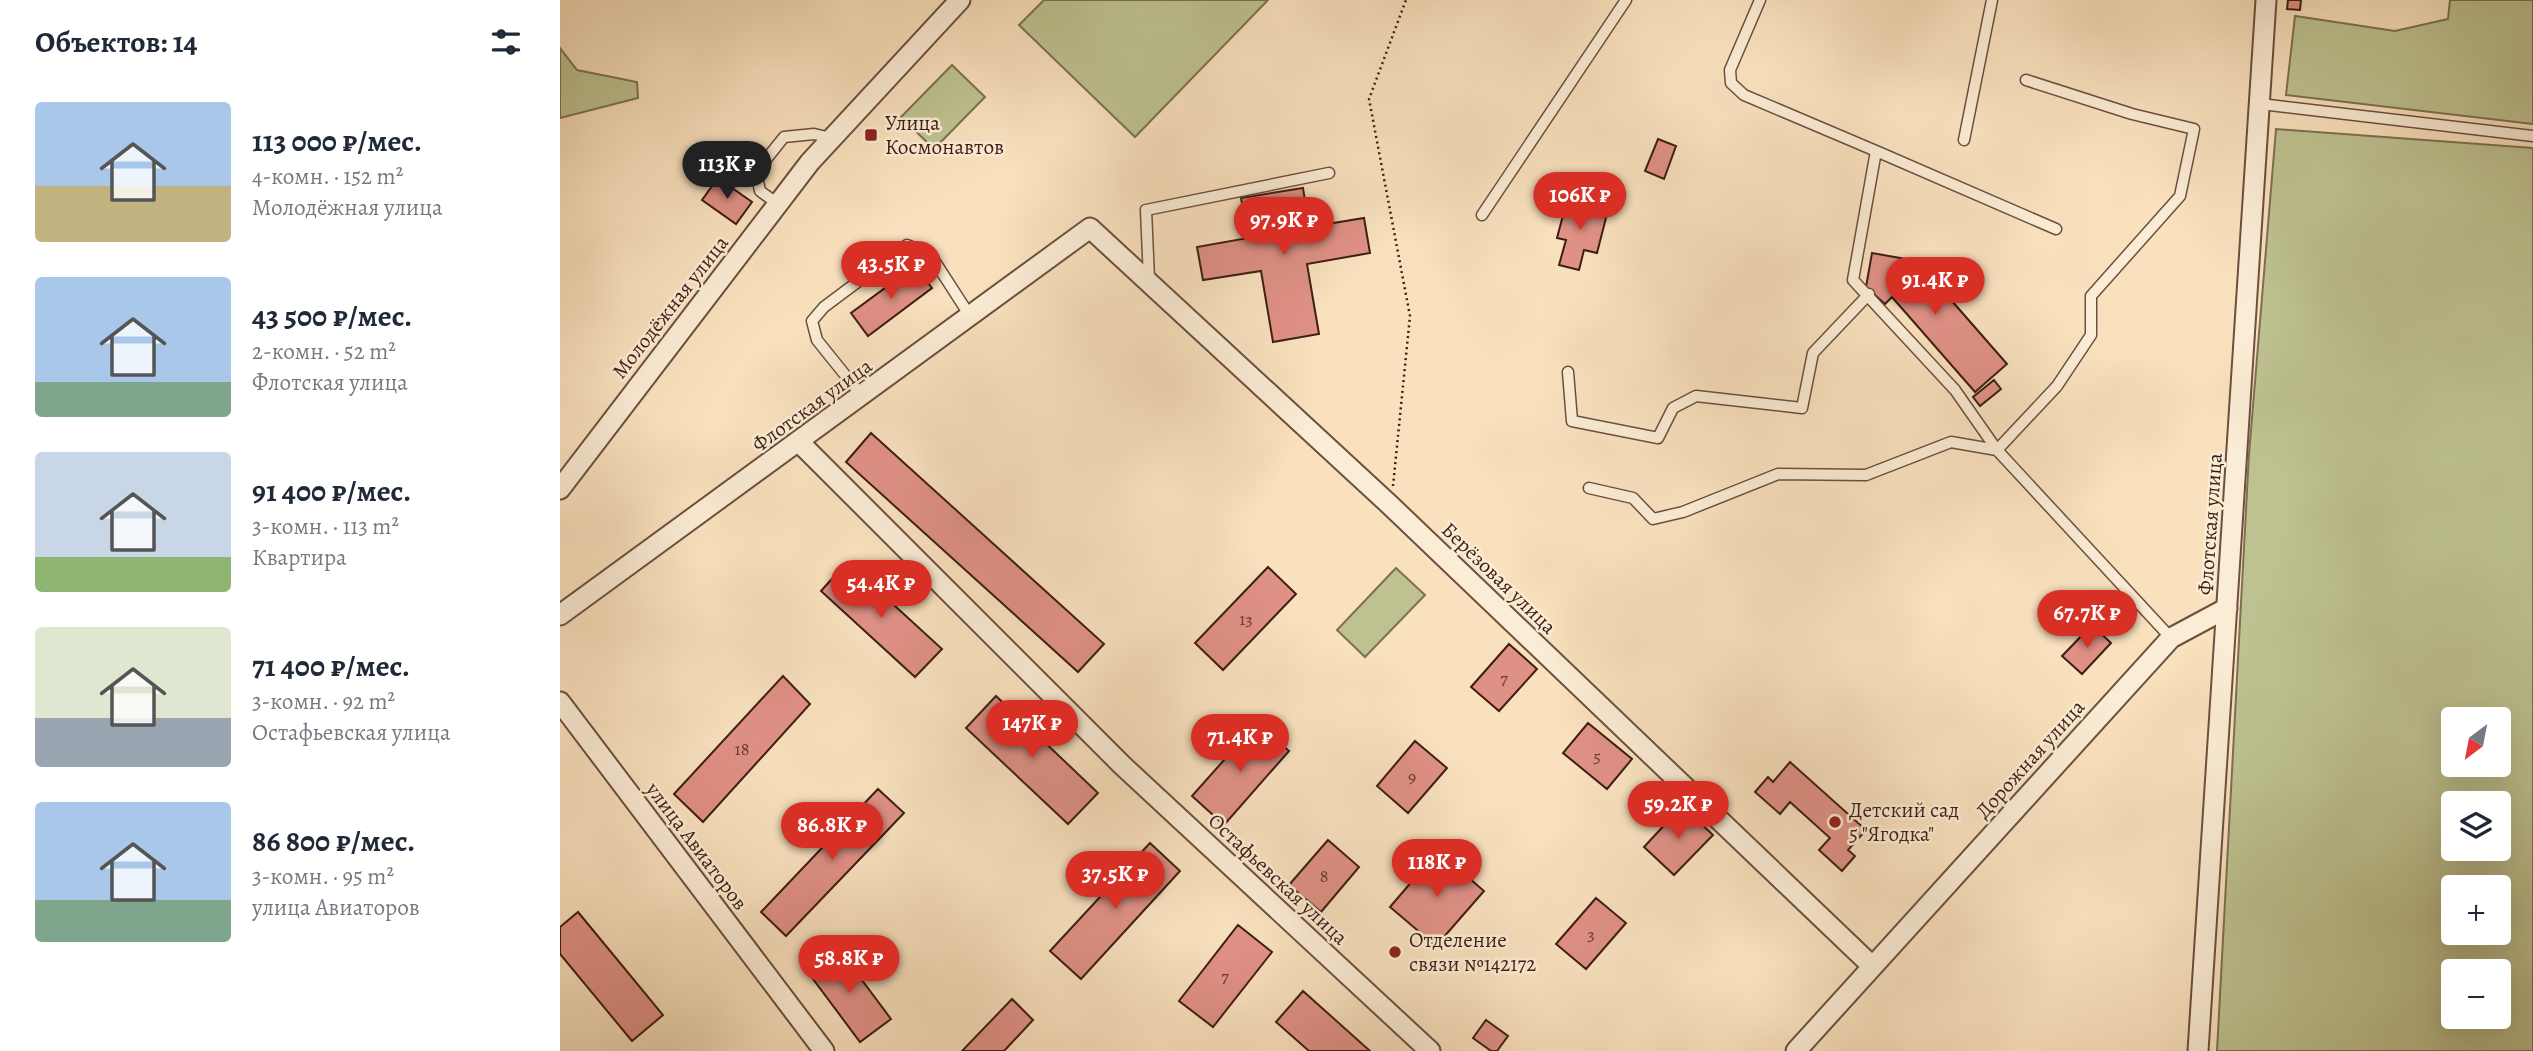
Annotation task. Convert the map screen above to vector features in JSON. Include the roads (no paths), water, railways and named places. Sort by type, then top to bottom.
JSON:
[{"type":"street","name":"Молодёжная улица","points":[[560,489],[831,138],[960,0]]},
{"type":"street","name":"Флотская улица","points":[[2198,1051],[2266,0]]},
{"type":"street","name":"Флотская улица","points":[[560,615],[800,443],[1090,228]]},
{"type":"street","name":"Берёзовая улица","points":[[1090,228],[1391,506],[1872,966]]},
{"type":"street","name":"Остафьевская улица","points":[[800,443],[1122,765],[1430,1051]]},
{"type":"street","name":"Дорожная улица","points":[[1796,1051],[2171,638],[2227,608]]},
{"type":"street","name":"улица Авиаторов","points":[[560,702],[824,1051]]},
{"type":"lane","points":[[1482,215],[1626,0]]},
{"type":"lane","points":[[1760,0],[1730,70],[1731,83],[1744,95],[2056,229]]},
{"type":"lane","points":[[1965,140],[1992,0]]},
{"type":"lane","points":[[1997,450],[2057,386],[2091,335],[2091,296],[2180,196],[2194,129],[2132,114],[2026,80]]},
{"type":"lane","points":[[2261,104],[2533,136]]},
{"type":"lane","points":[[778,204],[760,191],[756,172],[784,137],[814,134],[831,138]]},
{"type":"lane","points":[[1876,151],[1853,280],[1869,294],[1955,390],[1997,450],[2171,638]]},
{"type":"lane","points":[[1149,284],[1146,210],[1329,173]]},
{"type":"lane","points":[[862,396],[817,340],[812,321],[824,307],[907,244],[930,254],[970,316]]},
{"type":"lane","points":[[1568,372],[1572,421],[1658,438],[1673,408],[1696,396],[1802,408],[1813,353],[1869,294]]},
{"type":"lane","points":[[1589,488],[1633,498],[1653,519],[1683,512],[1778,474],[1866,475],[1951,442],[1997,450]]},
{"type":"place","name":"Улица Космонавтов","points":[[871,135]]},
{"type":"place","name":"Детский сад 5 \"Ягодка\"","points":[[1835,822]]},
{"type":"place","name":"Отделение связи №142172","points":[[1395,952]]}]
